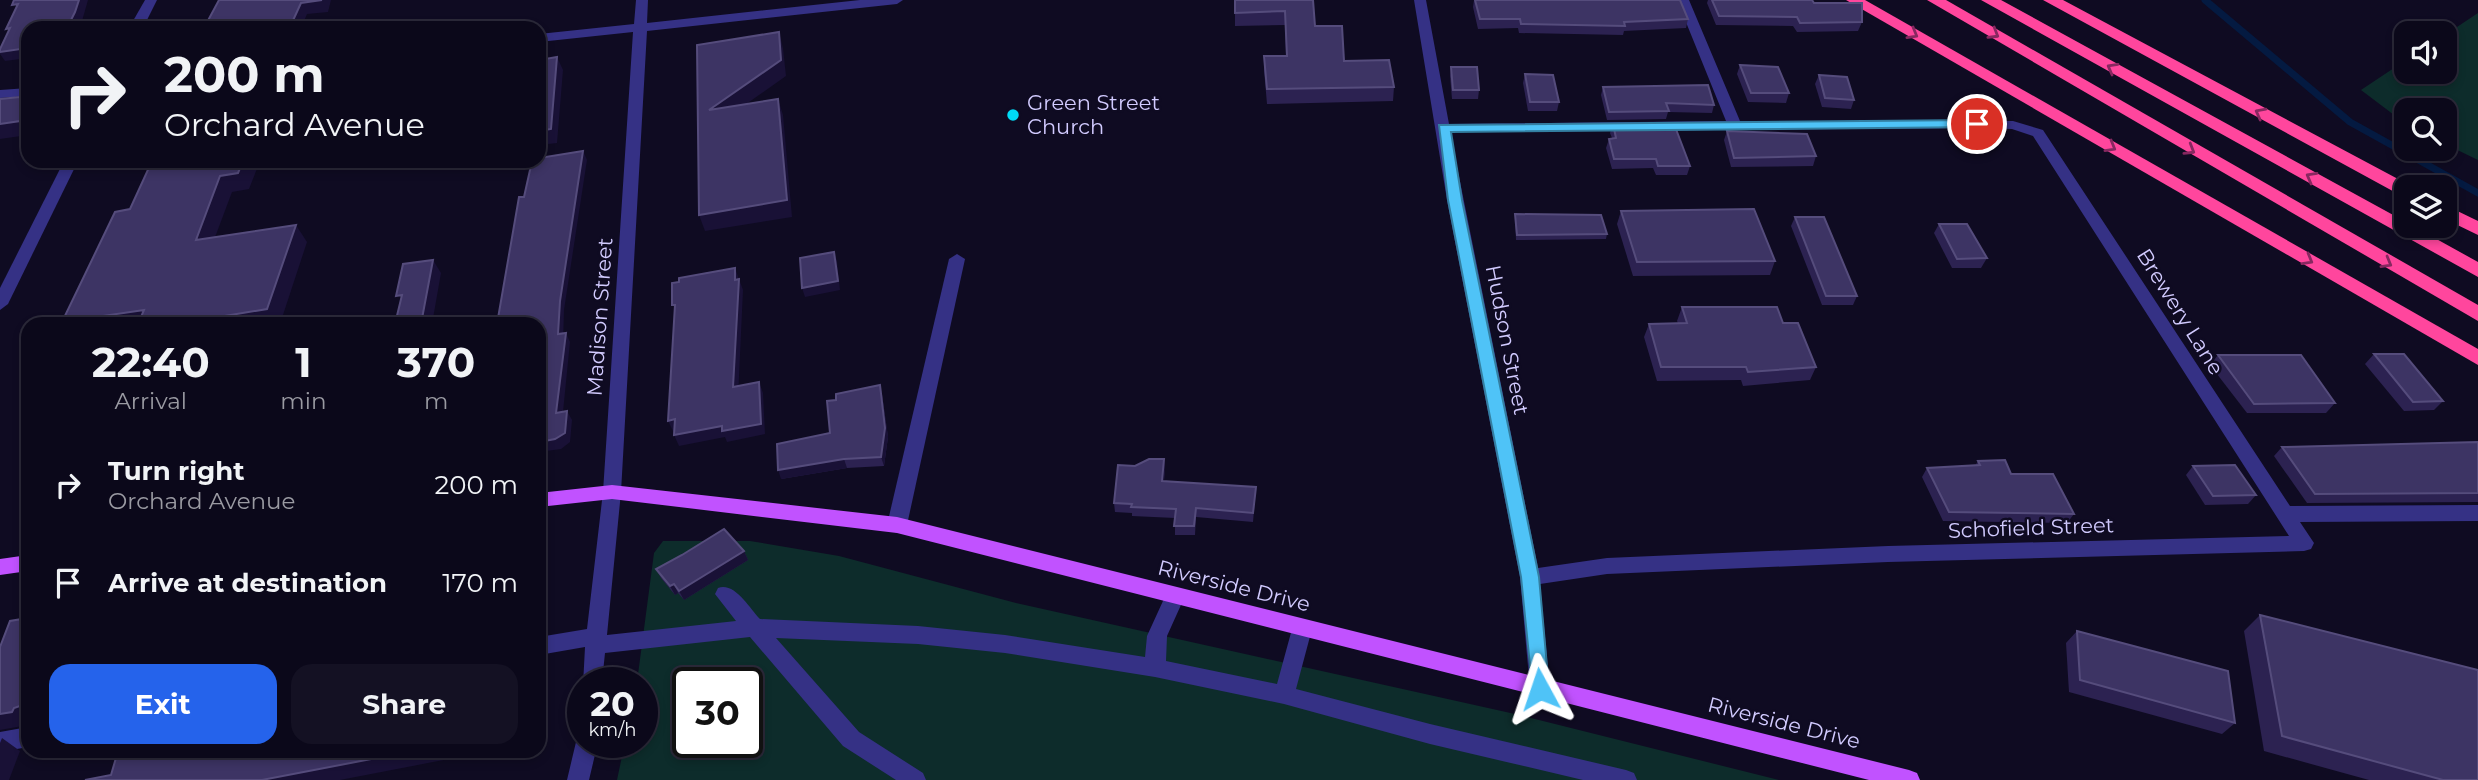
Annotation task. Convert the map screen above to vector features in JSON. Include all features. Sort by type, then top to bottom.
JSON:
[{"type":"highway","points":[[1854,0],[2478,358]]},
{"type":"highway","points":[[1935,0],[2478,314]]},
{"type":"highway","points":[[1989,0],[2478,270]]},
{"type":"highway","points":[[2051,0],[2394,185]]},
{"type":"highway","points":[[2457,218],[2478,229]]},
{"type":"main road","name":"Riverside Drive","points":[[546,499],[612,492],[786,510],[897,526],[1909,780]]},
{"type":"main road","points":[[0,567],[21,564]]},
{"type":"street","points":[[140,21],[151,0]]},
{"type":"street","name":"Madison Street","points":[[593,667],[612,492],[642,0]]},
{"type":"street","points":[[546,37],[897,0]]},
{"type":"street","name":"Hudson Street","points":[[1420,0],[1455,200],[1530,577],[1540,689]]},
{"type":"street","points":[[1444,128],[1734,124],[1683,0]]},
{"type":"street","points":[[0,94],[21,92]]},
{"type":"street","name":"Brewery Lane","points":[[1734,124],[2013,125],[2038,133],[2284,514]]},
{"type":"street","points":[[0,304],[68,168]]},
{"type":"street","points":[[897,526],[957,259]]},
{"type":"street","points":[[2284,514],[2478,513]]},
{"type":"street","name":"Schofield Street","points":[[1530,577],[1620,566],[1888,554],[2304,543],[2284,514]]},
{"type":"street","points":[[725,594],[851,739],[915,780]]},
{"type":"street","points":[[1155,667],[1157,636],[1175,596]]},
{"type":"street","points":[[546,645],[755,628],[918,635],[1005,644],[1155,667],[1284,695],[1430,734],[1626,780]]},
{"type":"street","points":[[1284,695],[1302,629]]},
{"type":"street","points":[[0,742],[21,738]]},
{"type":"street","points":[[579,780],[584,758]]},
{"type":"green space","points":[[2478,13],[2478,160],[2457,150],[2457,98],[2394,98],[2394,115],[2361,90],[2394,68],[2394,84],[2457,84],[2457,27]]},
{"type":"green space","points":[[663,541],[750,541],[839,556],[1016,603],[1515,714],[1779,780],[617,780],[622,758],[658,758],[658,667],[639,667],[654,553]]},
{"type":"building","points":[[14,0],[79,0],[70,21],[21,21],[21,49],[0,52],[10,28],[6,29],[18,4],[12,5]]},
{"type":"building","points":[[219,0],[322,0],[301,3],[293,21],[208,21]]},
{"type":"building","points":[[1235,0],[1313,0],[1315,26],[1342,26],[1344,61],[1389,60],[1394,87],[1267,89],[1264,56],[1287,56],[1285,11],[1235,13]]},
{"type":"building","points":[[1475,0],[1680,0],[1688,19],[1624,22],[1625,26],[1521,24],[1520,19],[1480,19]]},
{"type":"building","points":[[1712,0],[1862,3],[1862,22],[1800,23],[1797,17],[1719,16]]},
{"type":"building","points":[[779,32],[781,60],[709,110],[778,99],[787,200],[699,215],[697,45]]},
{"type":"building","points":[[557,57],[551,129],[546,130],[546,59]]},
{"type":"building","points":[[1740,65],[1778,67],[1789,93],[1751,93]]},
{"type":"building","points":[[1451,67],[1477,67],[1479,90],[1453,90]]},
{"type":"building","points":[[1525,74],[1553,75],[1559,102],[1530,102]]},
{"type":"building","points":[[1819,75],[1847,77],[1854,100],[1825,98]]},
{"type":"building","points":[[1708,85],[1714,105],[1666,103],[1669,111],[1609,112],[1603,87]]},
{"type":"building","points":[[21,97],[21,121],[0,124],[0,99]]},
{"type":"building","points":[[1613,124],[1674,124],[1690,166],[1658,166],[1656,159],[1614,159],[1609,139],[1616,138]]},
{"type":"building","points":[[1727,131],[1807,134],[1816,156],[1734,158]]},
{"type":"building","points":[[583,151],[560,301],[558,334],[566,333],[556,413],[567,411],[565,433],[546,441],[546,317],[498,317],[519,197],[524,197],[530,168],[546,168],[546,157]]},
{"type":"building","points":[[149,168],[240,168],[238,173],[220,176],[196,240],[296,225],[267,309],[219,317],[141,317],[144,310],[96,317],[64,317],[115,212],[130,209]]},
{"type":"building","points":[[1754,209],[1775,261],[1637,262],[1621,211]]},
{"type":"building","points":[[1515,214],[1601,215],[1607,234],[1517,235]]},
{"type":"building","points":[[1795,217],[1824,217],[1857,296],[1826,296]]},
{"type":"building","points":[[1939,224],[1967,224],[1987,258],[1957,259]]},
{"type":"building","points":[[834,252],[838,281],[802,288],[800,258]]},
{"type":"building","points":[[433,260],[422,317],[397,317],[402,295],[396,296],[403,264]]},
{"type":"building","points":[[735,268],[735,280],[739,279],[733,387],[759,382],[761,424],[722,431],[722,426],[674,435],[675,419],[668,421],[675,305],[672,305],[672,283],[679,282],[679,278]]},
{"type":"building","points":[[1682,307],[1777,307],[1783,323],[1798,323],[1816,367],[1748,372],[1746,367],[1661,367],[1649,324],[1687,323]]},
{"type":"building","points":[[2374,354],[2404,354],[2443,401],[2413,402]]},
{"type":"building","points":[[2218,355],[2301,355],[2335,403],[2254,404]]},
{"type":"building","points":[[880,385],[885,428],[881,457],[844,459],[778,470],[777,444],[830,433],[827,401],[836,400],[836,394]]},
{"type":"building","points":[[2478,442],[2478,493],[2315,494],[2282,447]]},
{"type":"building","points":[[1149,459],[1164,459],[1162,481],[1256,487],[1253,513],[1196,508],[1194,526],[1174,526],[1176,509],[1131,507],[1132,504],[1114,503],[1118,465],[1135,466]]},
{"type":"building","points":[[2005,460],[2011,474],[2053,474],[2074,514],[1949,512],[1927,468],[1980,465],[1978,461]]},
{"type":"building","points":[[2235,465],[2256,495],[2213,496],[2193,466]]},
{"type":"building","points":[[724,529],[744,551],[679,591],[674,584],[670,586],[656,569],[682,555]]},
{"type":"building","points":[[2260,615],[2478,670],[2478,780],[2443,780],[2282,736]]},
{"type":"building","points":[[21,619],[21,703],[12,712],[0,714],[0,647],[10,621]]},
{"type":"building","points":[[2077,631],[2228,671],[2235,723],[2080,680]]},
{"type":"building","points":[[116,758],[377,758],[262,780],[85,780],[111,775]]},
{"type":"waterway","points":[[2205,0],[2350,122],[2478,193]]},
{"type":"place","name":"Green Street Church","points":[[1013,115]]},
{"type":"route","points":[[1540,689],[1530,577],[1455,200],[1444,128],[1977,124]]}]
